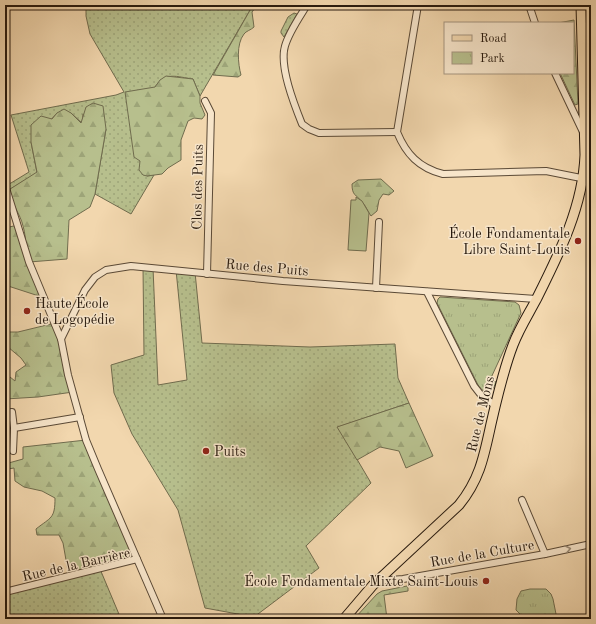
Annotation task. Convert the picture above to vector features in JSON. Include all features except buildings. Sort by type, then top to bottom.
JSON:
[{"type":"main road","name":"Rue de Mons","points":[[344,619],[378,581],[459,505],[469,493],[481,466],[512,346],[560,252],[587,179],[584,166],[581,5]]},
{"type":"street","points":[[306,5],[288,38],[283,54],[283,65],[302,124],[319,133],[397,132]]},
{"type":"street","points":[[418,5],[397,132],[406,150],[414,159],[427,169],[443,174],[546,171],[587,179]]},
{"type":"street","points":[[529,5],[535,22]]},
{"type":"street","points":[[555,74],[584,133]]},
{"type":"street","name":"Clos des Puits","points":[[205,101],[211,113],[207,274]]},
{"type":"street","points":[[5,185],[29,262],[61,339],[80,417],[94,460],[137,559]]},
{"type":"street","points":[[376,288],[379,222]]},
{"type":"street","name":"Rue des Puits","points":[[61,339],[85,290],[95,277],[106,270],[131,266],[376,288],[536,299]]},
{"type":"street","points":[[427,292],[474,386],[481,395],[496,406]]},
{"type":"street","points":[[5,413],[12,412],[14,428],[13,451]]},
{"type":"street","points":[[14,428],[80,417]]},
{"type":"street","points":[[522,500],[545,554]]},
{"type":"street","name":"Rue de la Culture","points":[[378,581],[403,579],[545,554],[591,544]]},
{"type":"street","name":"Rue de la Barrière","points":[[5,592],[137,559],[162,619]]},
{"type":"green space","points":[[86,5],[253,5],[200,96],[193,79],[177,76],[167,77],[159,82],[155,87],[140,161],[147,176],[154,175],[131,214],[95,194],[106,129],[83,114],[82,123],[71,113],[57,113],[31,142],[37,173],[7,191],[9,199],[5,200],[5,185],[29,172],[11,115],[116,95],[124,92],[90,34],[86,16]]},
{"type":"green space","points":[[253,5],[266,5],[262,8],[255,8],[252,12],[254,27],[245,33],[241,38],[238,54],[241,75],[238,77],[213,75]]},
{"type":"green space","points":[[294,13],[297,14],[284,37],[281,31],[288,17]]},
{"type":"green space","points":[[574,20],[578,104],[575,105],[560,74],[574,74],[574,22],[563,22]]},
{"type":"green space","points":[[166,76],[193,79],[200,96],[200,103],[205,115],[202,119],[194,118],[188,121],[181,140],[181,160],[168,168],[162,174],[147,176],[143,175],[139,170],[140,161],[134,157],[125,92],[155,87],[160,80]]},
{"type":"green space","points":[[93,103],[103,106],[106,129],[95,194],[90,207],[69,220],[67,259],[29,262],[45,298],[5,285],[5,228],[18,225],[26,250],[22,222],[7,191],[37,172],[31,142],[31,125],[41,116],[52,119],[57,113],[64,109],[71,113],[81,123],[86,107]]},
{"type":"green space","points":[[381,179],[394,191],[389,195],[383,194],[379,200],[377,211],[371,216],[354,193],[352,184],[358,180]]},
{"type":"green space","points":[[356,197],[362,201],[369,213],[366,251],[348,250],[351,200],[356,200]]},
{"type":"green space","points":[[143,267],[153,268],[158,385],[187,380],[176,270],[195,272],[202,343],[310,347],[395,344],[398,378],[409,403],[338,427],[371,483],[306,546],[319,568],[254,617],[205,608],[178,510],[132,434],[114,393],[111,365],[144,355]]},
{"type":"green space","points":[[440,297],[515,302],[519,305],[521,313],[490,380],[496,382],[490,391],[488,392],[483,390],[478,385],[437,303]]},
{"type":"green space","points":[[55,323],[73,392],[38,397],[5,399],[5,373],[15,381],[16,372],[26,365],[21,358],[8,347],[8,332],[18,332]]},
{"type":"green space","points":[[409,403],[433,456],[406,468],[399,451],[380,447],[357,460],[337,427]]},
{"type":"green space","points":[[86,440],[137,559],[69,577],[63,543],[59,535],[37,535],[36,529],[53,514],[55,498],[42,491],[24,487],[15,481],[14,468],[8,469],[5,472],[5,464],[23,459],[23,447]]},
{"type":"green space","points":[[100,569],[121,619],[5,619],[5,592]]},
{"type":"green space","points":[[407,586],[408,591],[384,595],[387,619],[354,619],[377,594],[382,591]]},
{"type":"green space","points":[[530,589],[546,589],[551,594],[557,619],[522,619],[523,617],[516,610],[517,599],[521,591]]},
{"type":"place","name":"École Fondamentale Libre Saint-Louis","points":[[578,241]]},
{"type":"place","name":"Haute École de Logopédie","points":[[27,311]]},
{"type":"place","name":"Puits","points":[[206,451]]},
{"type":"place","name":"École Fondamentale Mixte Saint-Louis","points":[[486,581]]}]
